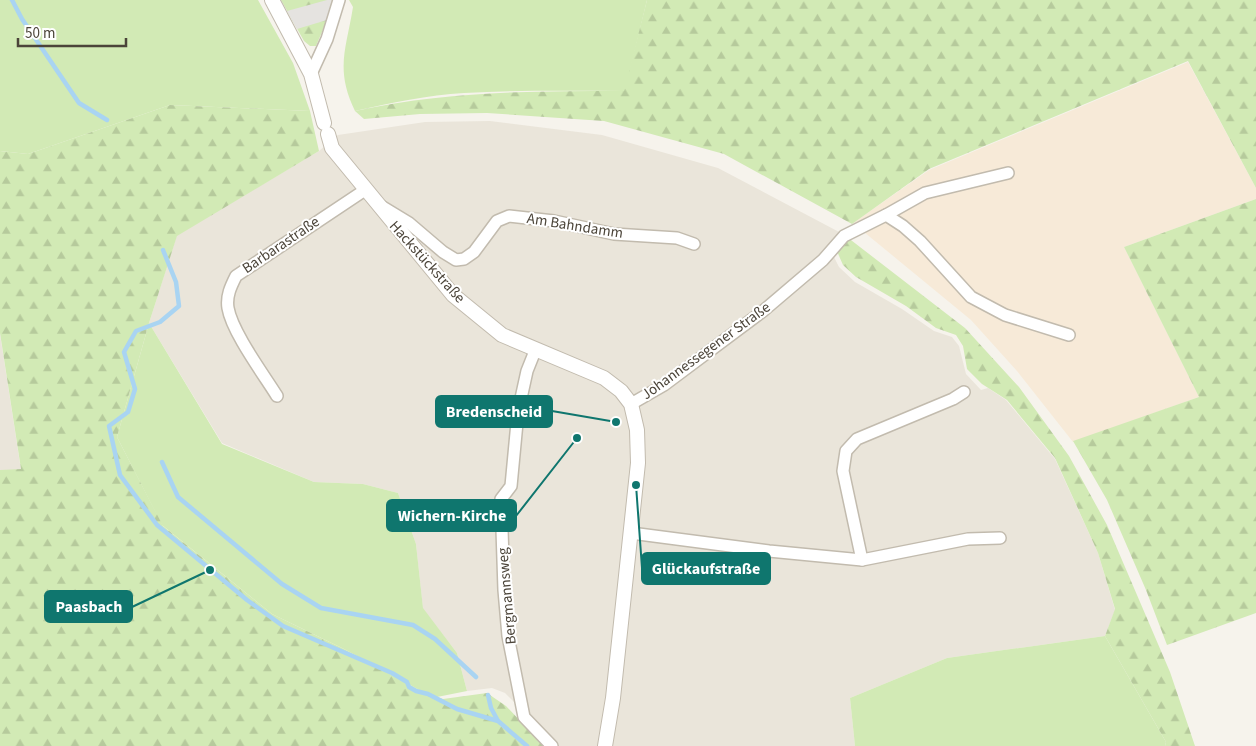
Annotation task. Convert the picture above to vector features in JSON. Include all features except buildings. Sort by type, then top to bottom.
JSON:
[{"type":"street","name":"Hackstückstraße","points":[[272,0],[311,74],[332,148],[364,190],[453,295],[502,335],[535,351],[604,378],[621,391],[631,404]]},
{"type":"street","points":[[311,74],[327,39],[338,0]]},
{"type":"street","name":"Johannessegener Straße","points":[[605,746],[613,698],[638,463],[637,430],[631,404],[664,385],[748,323],[796,284],[844,236],[925,193],[1008,173]]},
{"type":"street","name":"Barbarastraße","points":[[277,396],[244,344],[228,309],[228,290],[236,276],[364,190]]},
{"type":"street","name":"Am Bahndamm","points":[[375,203],[409,222],[443,252],[456,260],[464,259],[474,252],[496,220],[509,216],[554,221],[614,234],[677,238],[694,244]]},
{"type":"street","points":[[886,215],[903,226],[920,241],[972,297],[1005,315],[1069,335]]},
{"type":"street","name":"Bergmannsweg","points":[[535,351],[527,371],[518,412],[511,486],[501,499],[508,636],[524,717],[552,746]]},
{"type":"street","points":[[862,560],[843,471],[846,452],[857,439],[888,424],[945,403],[964,392]]},
{"type":"street","points":[[631,533],[769,551],[862,560],[968,539],[1000,538]]},
{"type":"shaded area","points":[[332,0],[327,20],[297,29],[287,11]]},
{"type":"shaded area","points":[[1188,62],[1256,188],[1256,199],[1124,247],[1199,397],[1073,442],[1017,371],[971,320],[853,223],[929,170]]},
{"type":"shaded area","points":[[490,121],[602,135],[718,168],[841,233],[829,247],[839,267],[855,282],[902,309],[934,331],[952,337],[959,346],[966,374],[981,390],[988,388],[1006,400],[1055,459],[1098,553],[1115,610],[1105,636],[947,658],[850,698],[855,746],[558,746],[505,693],[492,688],[467,691],[457,653],[423,609],[416,544],[398,493],[363,484],[314,482],[222,443],[149,323],[177,235],[319,151],[338,135],[425,122]]},
{"type":"shaded area","points":[[0,334],[21,470],[0,470]]},
{"type":"green space","points":[[0,0],[258,0],[293,63],[310,111],[170,105],[28,154],[0,151]]},
{"type":"green space","points":[[281,0],[332,0],[327,20],[316,46],[310,46],[304,41]]},
{"type":"green space","points":[[349,0],[647,0],[625,91],[524,91],[450,94],[423,97],[355,111],[345,83],[344,71],[345,48],[353,7]]},
{"type":"green space","points":[[647,0],[1256,0],[1256,188],[1188,61],[929,169],[852,224],[724,154],[604,121],[487,113],[420,114],[364,119],[355,111],[423,99],[489,93],[624,91]]},
{"type":"green space","points":[[170,105],[310,111],[319,151],[177,236],[149,323],[117,437],[163,526],[272,614],[344,649],[423,692],[443,699],[487,693],[506,706],[544,746],[0,746],[0,470],[21,469],[0,333],[0,151],[28,154]]},
{"type":"green space","points":[[1256,199],[1256,613],[1167,645],[1146,590],[1107,500],[1073,441],[1199,397],[1124,247]]},
{"type":"green space","points":[[847,237],[965,328],[1019,387],[1069,456],[1107,525],[1170,672],[1195,746],[1165,746],[1166,742],[1105,636],[1115,609],[1098,553],[1055,458],[1007,400],[982,384],[967,369],[963,346],[956,335],[936,328],[906,306],[856,277],[843,265],[836,249]]},
{"type":"green space","points":[[149,323],[222,444],[314,482],[363,484],[398,493],[416,544],[423,608],[457,653],[467,691],[437,697],[423,692],[344,649],[272,614],[162,525],[117,437]]},
{"type":"green space","points":[[1105,636],[1166,742],[1165,746],[855,746],[850,698],[947,658]]},
{"type":"waterway","points":[[12,0],[22,19],[79,103],[107,120]]},
{"type":"waterway","points":[[163,250],[176,282],[179,306],[160,322],[136,331],[124,352],[135,389],[128,412],[109,426],[120,475],[157,525],[247,600],[283,626],[392,673],[407,682],[409,687],[416,691],[428,694],[457,709],[498,721],[527,746]]},
{"type":"waterway","points":[[162,462],[178,497],[282,584],[321,608],[413,625],[435,639],[476,677]]},
{"type":"waterway","points":[[488,695],[491,708],[498,721]]},
{"type":"place","name":"Bredenscheid","points":[[616,422]]},
{"type":"place","name":"Wichern-Kirche","points":[[577,438]]},
{"type":"place","name":"Glückaufstraße","points":[[636,485]]},
{"type":"place","name":"Paasbach","points":[[210,570]]}]
